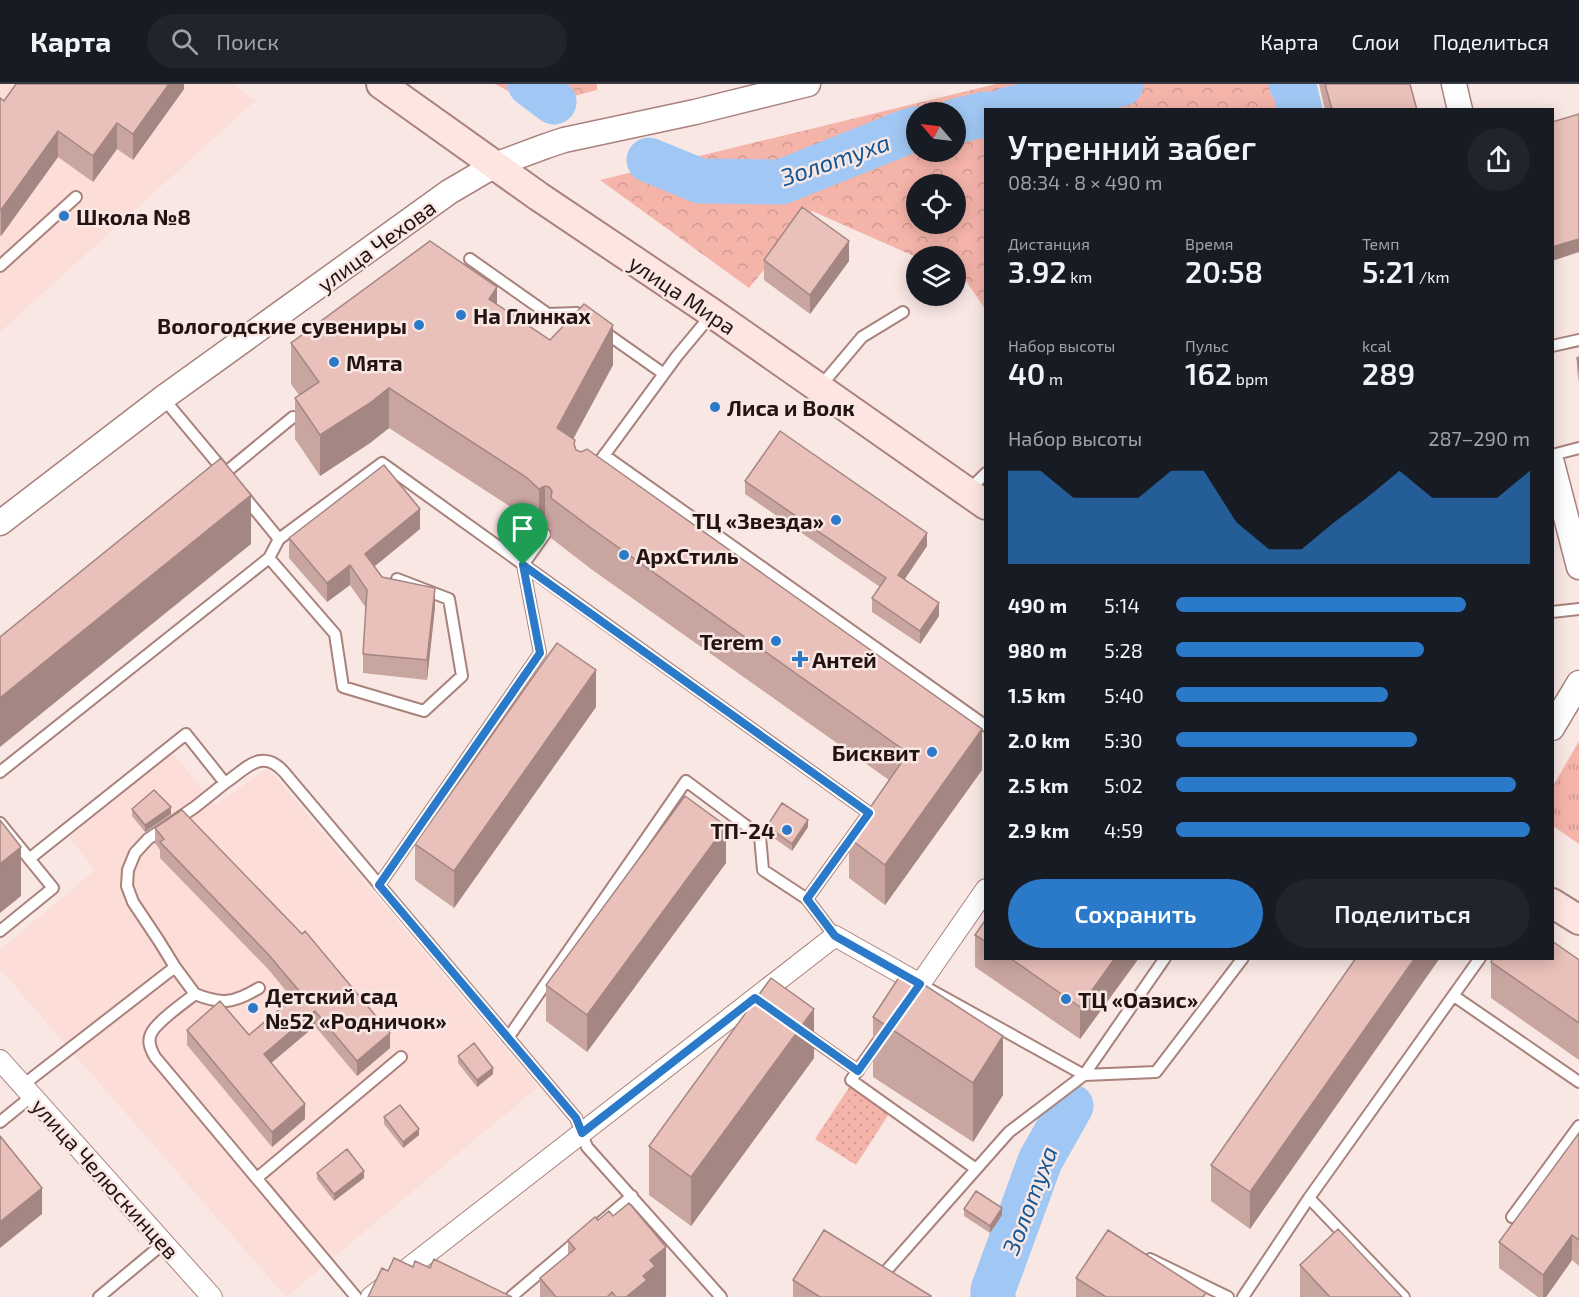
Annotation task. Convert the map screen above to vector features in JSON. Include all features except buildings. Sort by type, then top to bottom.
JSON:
[{"type":"main road","name":"улица Мира","points":[[381,84],[538,196],[819,388],[979,490]]},
{"type":"main road","points":[[1554,904],[1579,920]]},
{"type":"street","name":"улица Чехова","points":[[0,523],[164,398],[449,192],[495,165],[564,140],[695,112],[808,84]]},
{"type":"street","points":[[1454,84],[1460,108]]},
{"type":"street","points":[[1554,471],[1579,567]]},
{"type":"street","points":[[1554,725],[1579,683]]},
{"type":"street","points":[[371,1297],[582,1133],[760,1001],[835,936],[917,988],[984,892]]},
{"type":"street","name":"улица Челюскинцев","points":[[0,1060],[212,1297]]},
{"type":"lane","points":[[0,266],[76,197]]},
{"type":"lane","points":[[470,260],[548,314],[577,313],[664,374]]},
{"type":"lane","points":[[819,388],[862,338],[903,312]]},
{"type":"lane","points":[[592,470],[712,313]]},
{"type":"lane","points":[[1554,346],[1579,340]]},
{"type":"lane","points":[[164,398],[279,539]]},
{"type":"lane","points":[[207,487],[232,481],[293,417]]},
{"type":"lane","points":[[1554,454],[1579,448]]},
{"type":"lane","points":[[604,455],[984,725]]},
{"type":"lane","points":[[0,772],[269,558],[279,539],[382,463],[869,813],[807,899]]},
{"type":"lane","points":[[379,885],[540,653],[523,565],[545,534]]},
{"type":"lane","points":[[269,558],[335,634],[343,687],[424,711],[462,676],[449,599],[397,579]]},
{"type":"lane","points":[[1554,612],[1579,609]]},
{"type":"lane","points":[[29,859],[186,734],[225,783]]},
{"type":"lane","points":[[259,988],[242,998],[226,1001],[210,1000],[195,994],[133,902],[127,886],[128,870],[135,853],[148,839],[255,762],[264,760],[278,765],[576,1118],[587,1147],[721,1297]]},
{"type":"lane","points":[[508,1038],[686,781],[760,836],[763,870],[807,899],[835,936]]},
{"type":"lane","points":[[0,823],[52,888],[0,931]]},
{"type":"lane","points":[[878,1280],[1009,1132],[1084,1075],[1164,960]]},
{"type":"lane","points":[[917,988],[1084,1075],[1156,1072],[1241,960]]},
{"type":"lane","points":[[1243,1297],[1309,1198],[1479,960]]},
{"type":"lane","points":[[0,1122],[27,1090],[175,967]]},
{"type":"lane","points":[[195,994],[151,1032],[150,1049],[356,1297]]},
{"type":"lane","points":[[1454,996],[1579,1082]]},
{"type":"lane","points":[[792,1025],[858,1071]]},
{"type":"lane","points":[[885,1032],[851,1080],[976,1169]]},
{"type":"lane","points":[[257,1178],[401,1058]]},
{"type":"lane","points":[[1512,1216],[1579,1126]]},
{"type":"lane","points":[[511,1297],[632,1196]]},
{"type":"lane","points":[[1309,1198],[1404,1297]]},
{"type":"lane","points":[[99,1297],[164,1243]]},
{"type":"lane","points":[[1142,1255],[1228,1297]]},
{"type":"shaded area","name":"Школа №8","points":[[0,84],[233,84],[255,101],[0,332]]},
{"type":"shaded area","name":"Детский сад №52 «Родничок»","points":[[173,753],[215,805],[268,768],[538,1087],[286,1297],[0,969],[0,950],[95,870],[69,837]]},
{"type":"green space","points":[[495,84],[597,84],[597,90],[536,106]]},
{"type":"green space","points":[[996,84],[1307,84],[1314,108],[984,108],[984,308],[966,281],[966,246],[906,246],[906,253],[812,211],[749,288],[600,180],[906,106],[906,162],[966,162],[966,102],[922,102]]},
{"type":"green space","points":[[1579,741],[1579,844],[1554,827],[1554,784]]},
{"type":"green space","points":[[854,1080],[894,1106],[856,1165],[815,1139]]},
{"type":"waterway","name":"Золотуха","points":[[530,84],[554,102]]},
{"type":"waterway","name":"Золотуха","points":[[1015,108],[1121,84]]},
{"type":"waterway","name":"Золотуха","points":[[1291,84],[1294,86],[1300,108]]},
{"type":"waterway","name":"Золотуха","points":[[966,119],[984,114]]},
{"type":"waterway","name":"Золотуха","points":[[649,160],[700,181],[781,182],[906,132]]},
{"type":"waterway","name":"Золотуха","points":[[993,1297],[993,1290],[1040,1161],[1071,1106]]},
{"type":"place","name":"Школа №8","points":[[64,216]]},
{"type":"place","name":"На Глинках","points":[[461,315]]},
{"type":"place","name":"Вологодские сувениры","points":[[419,325]]},
{"type":"place","name":"Мята","points":[[334,362]]},
{"type":"place","name":"Лиса и Волк","points":[[715,407]]},
{"type":"place","name":"ТЦ «Звезда»","points":[[836,520]]},
{"type":"place","name":"АрхСтиль","points":[[624,555]]},
{"type":"place","name":"Terem","points":[[776,641]]},
{"type":"place","name":"Антей","points":[[800,659]]},
{"type":"place","name":"Бисквит","points":[[932,752]]},
{"type":"place","name":"ТП-24","points":[[787,830]]},
{"type":"place","name":"ТЦ «Оазис»","points":[[1066,999]]},
{"type":"place","name":"Детский сад №52 «Родничок»","points":[[253,1008]]},
{"type":"route","points":[[523,565],[869,813],[807,899],[835,936],[920,984],[858,1071],[755,998],[582,1133],[576,1118],[379,885],[540,653],[523,565]]}]
